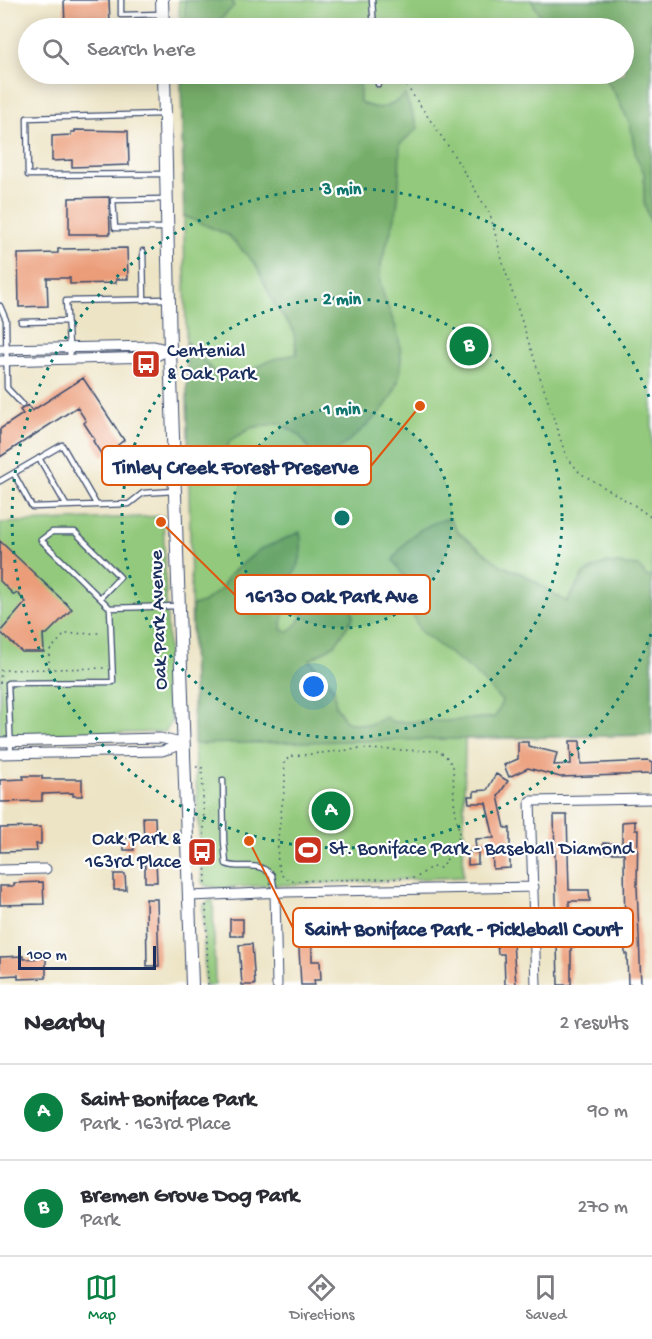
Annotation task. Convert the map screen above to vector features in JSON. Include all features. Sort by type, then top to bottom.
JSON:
[{"type":"street","points":[[162,0],[163,18]]},
{"type":"street","name":"Oak Park Avenue","points":[[164,84],[170,350],[192,985]]},
{"type":"street","points":[[3,349],[154,346],[170,350]]},
{"type":"street","points":[[4,361],[154,357],[170,350]]},
{"type":"street","points":[[0,742],[160,738],[185,744]]},
{"type":"street","points":[[0,754],[162,751],[185,744]]},
{"type":"street","points":[[536,985],[531,801],[652,799]]},
{"type":"street","points":[[0,870],[46,869]]},
{"type":"street","points":[[190,896],[534,887]]},
{"type":"street","points":[[274,893],[278,985]]},
{"type":"lane","points":[[121,0],[121,15],[163,14]]},
{"type":"lane","points":[[372,0],[373,18]]},
{"type":"lane","points":[[165,114],[27,118],[28,175],[166,174]]},
{"type":"lane","points":[[167,199],[113,200],[115,228],[167,228]]},
{"type":"lane","points":[[143,251],[144,300]]},
{"type":"lane","points":[[70,359],[66,301],[169,299]]},
{"type":"lane","points":[[0,306],[7,388],[22,404]]},
{"type":"lane","points":[[21,322],[67,321]]},
{"type":"lane","points":[[0,482],[62,445],[96,504]]},
{"type":"lane","points":[[39,458],[66,505]]},
{"type":"lane","points":[[14,474],[32,507],[129,504],[143,493],[175,491]]},
{"type":"lane","points":[[11,754],[8,683],[113,682],[110,608],[41,540],[52,532],[75,532],[120,577],[100,598]]},
{"type":"lane","points":[[110,608],[179,606]]},
{"type":"lane","points":[[224,780],[226,864],[264,867],[272,874],[274,893]]},
{"type":"path","points":[[406,84],[490,214],[504,267],[566,456],[580,473],[652,518]]},
{"type":"path","points":[[49,669],[49,651],[65,634],[99,633]]},
{"type":"path","points":[[0,683],[1,670],[109,668]]},
{"type":"path","points":[[358,749],[438,751],[445,754],[453,766],[458,842],[441,868],[431,867],[416,878],[292,881],[286,879],[281,875],[278,867],[280,816],[285,783],[285,760],[292,756],[358,749]]},
{"type":"path","points":[[202,767],[206,886]]},
{"type":"path","points":[[206,905],[208,985]]},
{"type":"green space","points":[[179,0],[652,0],[652,735],[465,739],[463,877],[217,888],[202,883],[194,744],[181,84],[634,84],[634,18],[180,18]]},
{"type":"green space","points":[[185,0],[232,0],[234,6],[222,18],[185,18]]},
{"type":"green space","points":[[531,0],[652,0],[652,227],[644,203],[644,173],[636,157],[630,124],[608,84],[634,84],[634,18],[542,18]]},
{"type":"green space","points":[[181,84],[360,84],[360,102],[378,108],[388,106],[405,95],[418,128],[400,144],[397,208],[380,271],[384,297],[397,331],[401,353],[400,372],[396,388],[388,403],[377,416],[333,454],[313,454],[298,434],[279,423],[251,428],[230,441],[216,470],[198,474],[189,470],[186,341],[215,373],[233,378],[274,359],[297,354],[293,329],[275,306],[256,265],[228,235],[184,216]]},
{"type":"green space","points":[[163,516],[171,723],[165,732],[0,737],[0,523]]},
{"type":"green space","points":[[449,518],[458,532],[502,566],[523,574],[567,602],[584,573],[605,563],[639,566],[646,576],[652,577],[652,735],[194,744],[192,606],[203,603],[221,589],[229,575],[259,550],[300,532],[300,557],[298,566],[286,586],[281,630],[289,631],[298,623],[314,598],[341,586],[352,605],[353,618],[335,645],[310,660],[334,688],[336,706],[346,722],[368,725],[386,717],[393,722],[495,717],[502,701],[473,671],[420,631],[412,613],[412,588],[393,560],[404,544],[416,533],[431,524]]},
{"type":"green space","points":[[213,899],[215,985],[205,985],[203,906]]},
{"type":"building","points":[[64,0],[109,0],[110,18],[65,18]]},
{"type":"building","points":[[75,130],[128,131],[129,165],[72,167],[72,160],[52,161],[52,136],[71,135],[71,132]]},
{"type":"building","points":[[109,197],[110,234],[69,234],[69,198]]},
{"type":"building","points":[[127,248],[128,279],[116,279],[116,283],[70,284],[70,278],[47,278],[48,306],[19,307],[18,254],[58,253],[58,249]]},
{"type":"building","points":[[83,378],[124,440],[103,457],[77,407],[0,457],[0,429],[23,414],[20,410],[28,405],[32,411]]},
{"type":"building","points":[[0,541],[72,609],[47,634],[43,634],[44,652],[22,652],[0,632],[26,602],[17,593],[14,595],[0,581]]},
{"type":"building","points":[[570,741],[580,741],[581,764],[648,761],[652,763],[652,774],[560,777],[528,768],[509,777],[504,765],[518,759],[518,742],[528,742],[528,746],[557,753],[554,765],[571,764]]},
{"type":"building","points":[[496,774],[508,781],[498,796],[505,828],[510,828],[510,868],[493,869],[492,848],[476,849],[475,839],[494,838],[486,803],[469,803],[468,796],[474,796],[474,791],[487,790]]},
{"type":"building","points":[[23,776],[42,776],[42,779],[82,779],[82,796],[73,796],[73,793],[42,794],[42,801],[0,802],[0,780],[24,779]]},
{"type":"building","points":[[554,815],[567,815],[569,890],[589,890],[590,901],[569,901],[570,938],[578,938],[578,947],[571,947],[571,985],[558,985]]},
{"type":"building","points":[[143,817],[155,817],[156,841],[144,841]]},
{"type":"building","points":[[635,821],[635,830],[638,830],[637,886],[641,985],[628,985],[627,954],[625,954],[624,853],[603,853],[603,843],[622,844],[622,822]]},
{"type":"building","points":[[41,827],[41,844],[36,844],[37,851],[0,852],[0,828]]},
{"type":"building","points":[[123,838],[134,838],[134,850],[124,850]]},
{"type":"building","points":[[468,852],[478,852],[478,864],[468,865]]},
{"type":"building","points":[[145,860],[156,860],[157,882],[145,882]]},
{"type":"building","points":[[114,874],[125,874],[126,890],[114,890]]},
{"type":"building","points":[[43,882],[44,904],[0,905],[0,886]]},
{"type":"building","points":[[146,899],[157,899],[159,966],[147,966]]},
{"type":"building","points":[[517,911],[517,924],[429,927],[406,925],[338,929],[338,925],[312,926],[312,961],[320,961],[321,980],[314,980],[315,985],[301,985],[297,913],[333,914],[333,916]]},
{"type":"building","points":[[230,919],[243,919],[243,936],[230,936]]},
{"type":"building","points":[[513,943],[516,985],[505,985],[504,954],[498,954],[497,944]]},
{"type":"building","points":[[252,944],[255,985],[242,985],[239,945]]},
{"type":"building","points":[[24,956],[24,959],[46,958],[46,978],[18,979],[18,975],[0,976],[0,957]]},
{"type":"place","name":"Bremen Grove Dog Park","points":[[469,346]]},
{"type":"place","name":"Centenial & Oak Park","points":[[146,364]]},
{"type":"place","name":"Tinley Creek Forest Preserve","points":[[420,406]]},
{"type":"place","name":"16130 Oak Park Ave","points":[[161,522]]},
{"type":"place","name":"Saint Boniface Park","points":[[331,811]]},
{"type":"place","name":"Saint Boniface Park - Pickleball Court","points":[[249,841]]},
{"type":"place","name":"St. Boniface Park - Baseball Diamond","points":[[308,850]]},
{"type":"place","name":"Oak Park & 163rd Place","points":[[202,852]]}]
